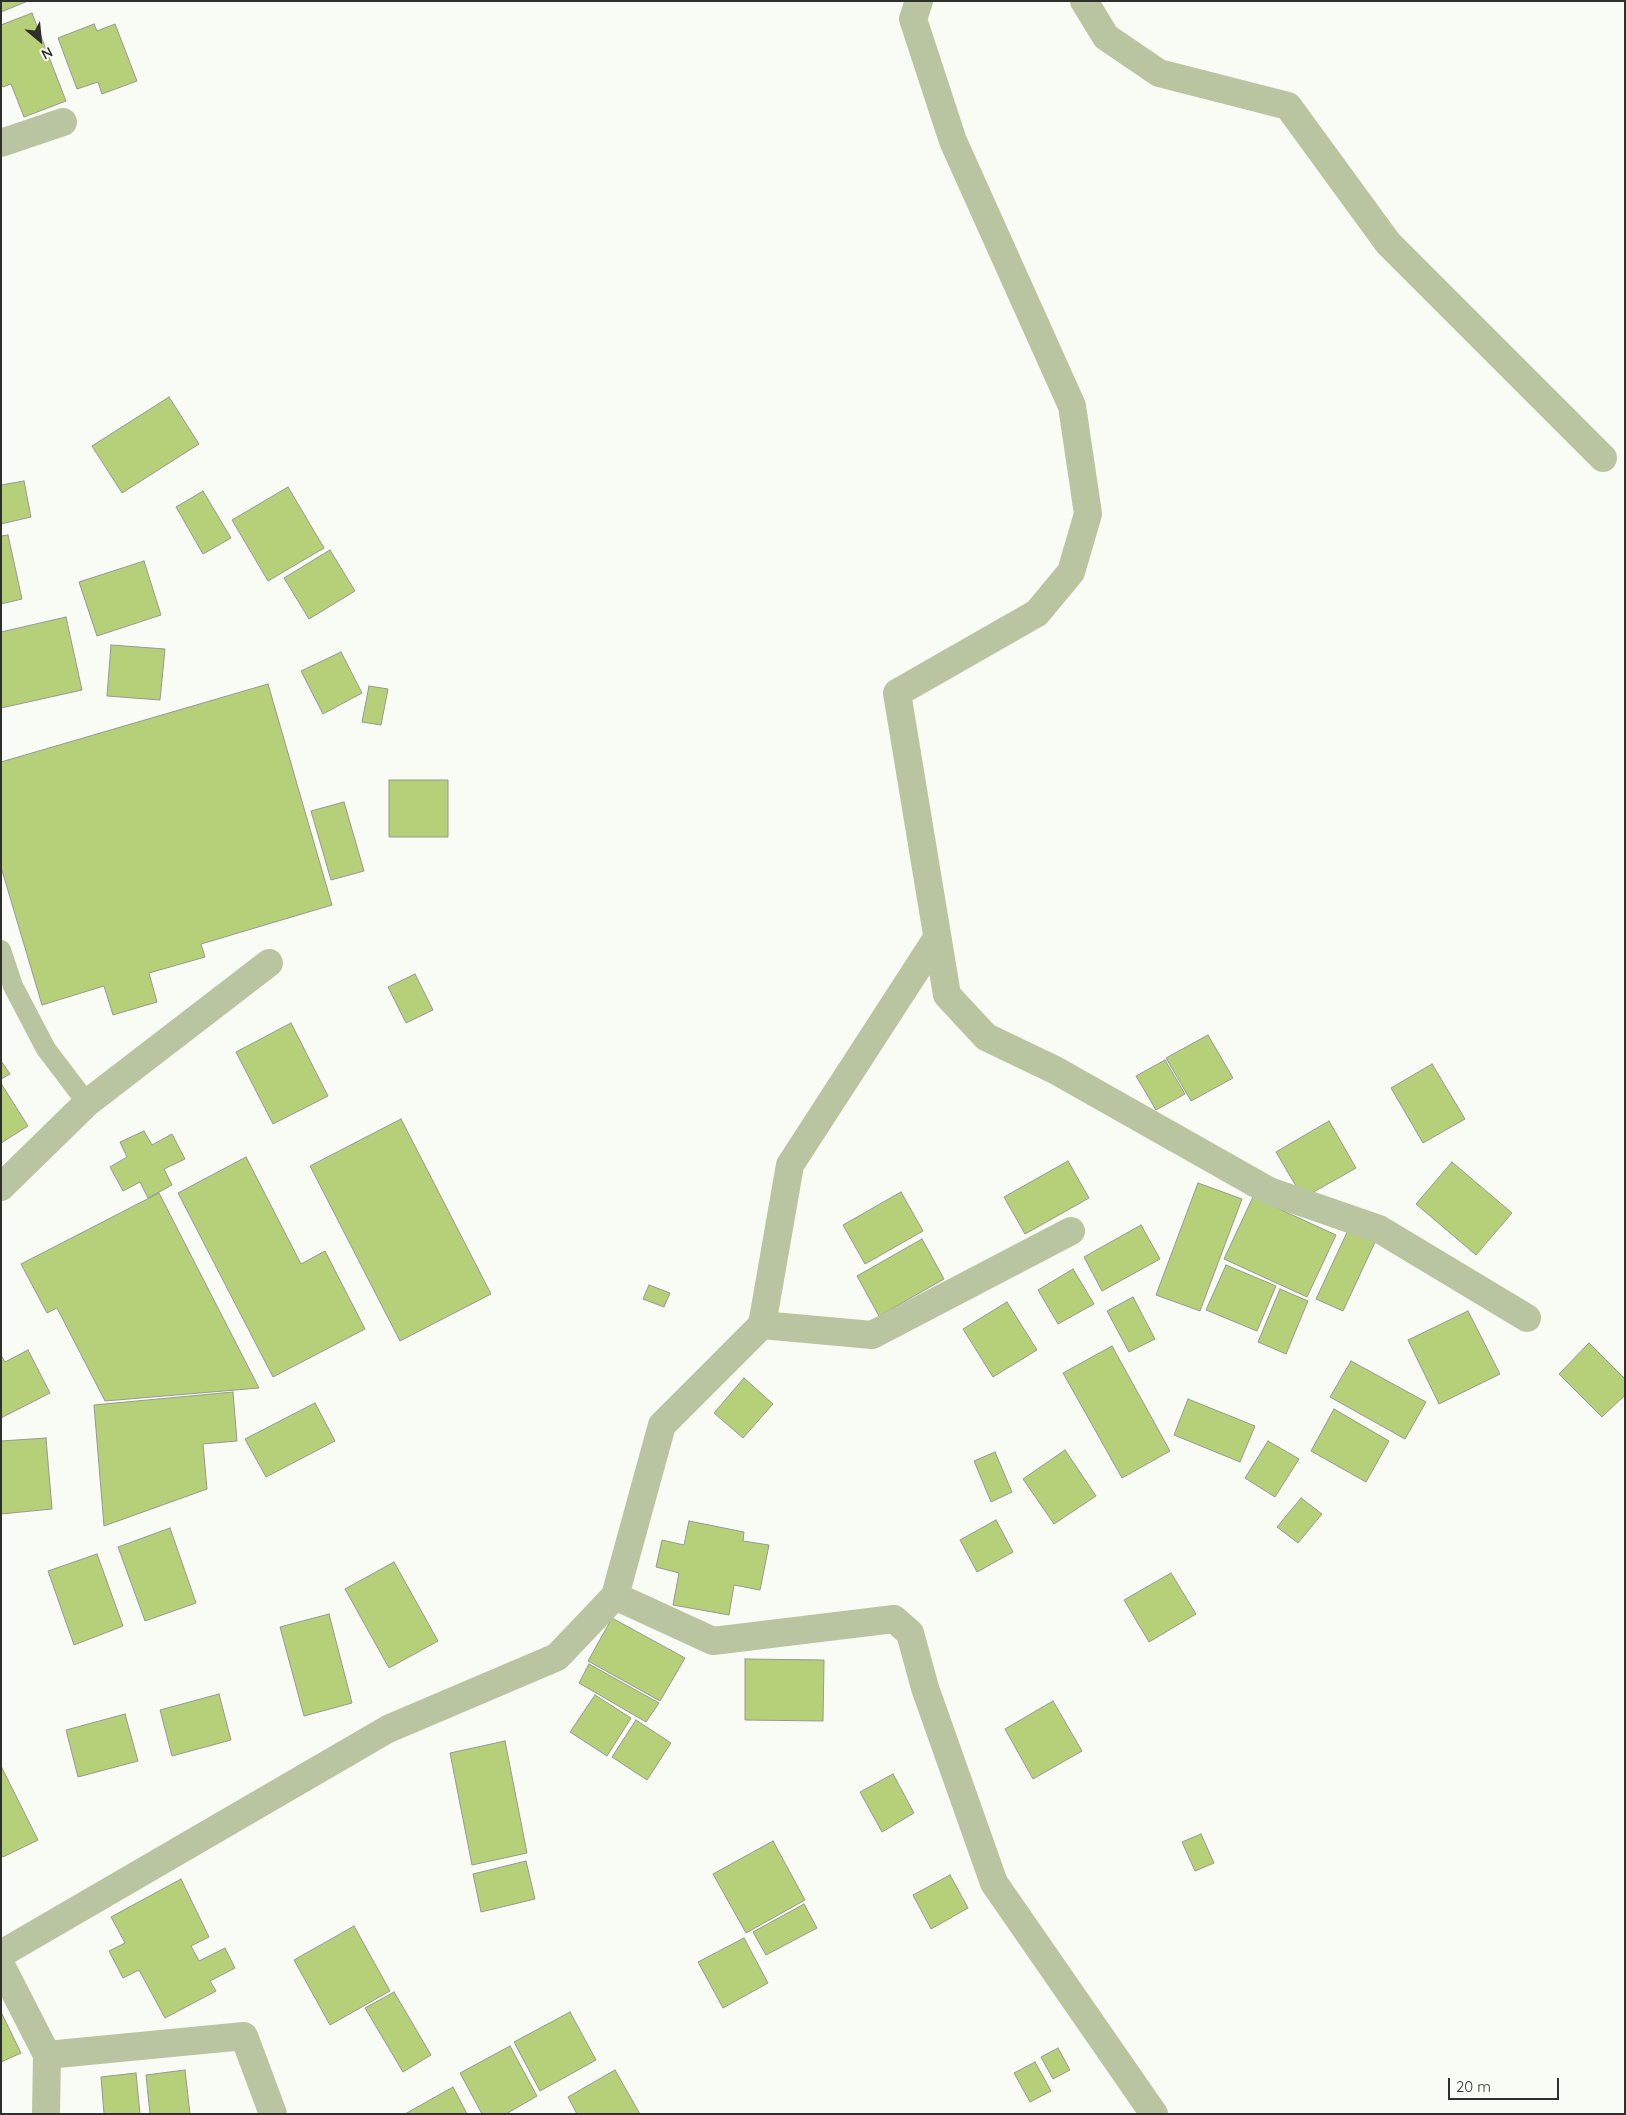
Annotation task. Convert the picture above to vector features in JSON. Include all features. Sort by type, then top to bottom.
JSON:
[{"type":"street","points":[[919,1],[913,19],[953,141],[1072,406],[1088,514],[1071,572],[1037,613],[897,694],[947,995],[986,1037],[1055,1070],[1269,1191],[1379,1229],[1527,1318]]},
{"type":"street","points":[[1084,1],[1106,37],[1159,73],[1288,106],[1388,243],[1603,458]]},
{"type":"street","points":[[1,143],[63,122]]},
{"type":"street","points":[[1,1954],[388,1728],[557,1657],[614,1596],[662,1425],[762,1325],[790,1165],[937,938]]},
{"type":"street","points":[[1,1186],[87,1103],[268,963]]},
{"type":"street","points":[[762,1325],[872,1335],[1071,1231]]},
{"type":"street","points":[[614,1596],[713,1641],[894,1620],[910,1633],[925,1688],[994,1882],[1154,2114]]},
{"type":"street","points":[[1,1964],[47,2056],[46,2114]]},
{"type":"street","points":[[47,2056],[244,2036],[273,2114]]},
{"type":"lane","points":[[1,950],[12,986],[46,1049],[87,1103]]},
{"type":"building","points":[[1,1],[28,1],[1,12]]},
{"type":"building","points":[[32,13],[66,101],[24,117],[11,84],[3,87],[1,84],[1,25]]},
{"type":"building","points":[[94,24],[97,31],[115,24],[137,81],[102,94],[98,82],[77,89],[58,38]]},
{"type":"building","points":[[169,397],[199,444],[122,493],[92,446]]},
{"type":"building","points":[[24,481],[31,517],[1,524],[1,485]]},
{"type":"building","points":[[288,487],[324,548],[268,581],[232,520]]},
{"type":"building","points":[[203,491],[231,538],[203,554],[176,507]]},
{"type":"building","points":[[8,535],[22,599],[1,604],[1,536]]},
{"type":"building","points":[[330,550],[355,591],[309,619],[284,578]]},
{"type":"building","points":[[144,561],[161,615],[97,636],[79,582]]},
{"type":"building","points":[[66,617],[82,690],[1,708],[1,632]]},
{"type":"building","points":[[111,645],[165,649],[160,700],[107,696]]},
{"type":"building","points":[[341,652],[362,693],[323,714],[301,671]]},
{"type":"building","points":[[268,684],[332,905],[201,944],[205,957],[149,973],[157,1002],[113,1015],[104,986],[42,1005],[1,867],[1,762]]},
{"type":"building","points":[[369,686],[388,689],[381,725],[362,722]]},
{"type":"building","points":[[389,780],[448,780],[448,837],[389,837]]},
{"type":"building","points":[[344,802],[364,871],[331,880],[311,811]]},
{"type":"building","points":[[415,974],[433,1010],[406,1023],[388,987]]},
{"type":"building","points":[[291,1023],[328,1096],[273,1124],[236,1052]]},
{"type":"building","points":[[1208,1035],[1233,1078],[1191,1101],[1166,1058]]},
{"type":"building","points":[[1165,1060],[1185,1094],[1156,1110],[1136,1076]]},
{"type":"building","points":[[1,1061],[10,1074],[1,1079]]},
{"type":"building","points":[[1432,1064],[1465,1119],[1423,1143],[1391,1088]]},
{"type":"building","points":[[1,1086],[28,1126],[1,1143]]},
{"type":"building","points":[[401,1119],[491,1294],[400,1341],[310,1166]]},
{"type":"building","points":[[1329,1121],[1356,1168],[1303,1198],[1276,1152]]},
{"type":"building","points":[[144,1131],[152,1145],[172,1134],[185,1159],[164,1169],[172,1185],[148,1198],[140,1182],[123,1191],[110,1167],[127,1157],[120,1142]]},
{"type":"building","points":[[246,1157],[301,1264],[325,1251],[365,1329],[273,1377],[178,1193]]},
{"type":"building","points":[[1068,1161],[1089,1198],[1025,1234],[1004,1197]]},
{"type":"building","points":[[1452,1162],[1512,1213],[1476,1255],[1416,1204]]},
{"type":"building","points":[[1198,1183],[1242,1199],[1200,1311],[1156,1295]]},
{"type":"building","points":[[901,1192],[923,1231],[865,1264],[843,1225]]},
{"type":"building","points":[[159,1193],[259,1388],[105,1401],[57,1308],[47,1313],[21,1264]]},
{"type":"building","points":[[1253,1197],[1336,1235],[1307,1297],[1224,1259]]},
{"type":"building","points":[[1141,1225],[1160,1259],[1102,1291],[1084,1257]]},
{"type":"building","points":[[1349,1228],[1376,1240],[1343,1311],[1316,1299]]},
{"type":"building","points":[[922,1239],[944,1279],[879,1316],[857,1276]]},
{"type":"building","points":[[1226,1265],[1276,1286],[1257,1331],[1206,1310]]},
{"type":"building","points":[[1073,1269],[1094,1304],[1058,1324],[1038,1290]]},
{"type":"building","points":[[649,1285],[670,1293],[664,1307],[643,1299]]},
{"type":"building","points":[[1280,1289],[1308,1301],[1286,1354],[1258,1342]]},
{"type":"building","points":[[1133,1297],[1155,1339],[1129,1352],[1107,1311]]},
{"type":"building","points":[[1007,1302],[1037,1350],[993,1377],[963,1329]]},
{"type":"building","points":[[1468,1311],[1500,1374],[1439,1404],[1408,1340]]},
{"type":"building","points":[[1589,1343],[1625,1379],[1625,1395],[1602,1417],[1559,1374]]},
{"type":"building","points":[[1112,1346],[1170,1451],[1122,1478],[1063,1373]]},
{"type":"building","points":[[28,1350],[50,1393],[1,1418],[1,1355],[5,1362]]},
{"type":"building","points":[[1351,1361],[1426,1402],[1405,1439],[1330,1397]]},
{"type":"building","points":[[744,1378],[773,1404],[743,1438],[714,1413]]},
{"type":"building","points":[[233,1392],[237,1441],[203,1444],[207,1489],[104,1526],[94,1405]]},
{"type":"building","points":[[1188,1399],[1255,1426],[1240,1462],[1174,1435]]},
{"type":"building","points":[[315,1403],[335,1441],[266,1477],[245,1439]]},
{"type":"building","points":[[1334,1409],[1389,1441],[1366,1482],[1311,1451]]},
{"type":"building","points":[[46,1438],[52,1509],[1,1514],[1,1441]]},
{"type":"building","points":[[1268,1441],[1299,1459],[1275,1497],[1245,1478]]},
{"type":"building","points":[[1065,1450],[1096,1496],[1054,1524],[1023,1479]]},
{"type":"building","points":[[995,1452],[1012,1492],[991,1502],[974,1461]]},
{"type":"building","points":[[1301,1498],[1322,1514],[1298,1543],[1277,1527]]},
{"type":"building","points":[[996,1520],[1013,1552],[977,1572],[960,1540]]},
{"type":"building","points":[[689,1521],[744,1532],[743,1541],[769,1545],[760,1590],[734,1585],[729,1615],[673,1605],[679,1573],[656,1567],[662,1540],[684,1545]]},
{"type":"building","points":[[170,1528],[196,1603],[145,1621],[118,1547]]},
{"type":"building","points":[[97,1554],[123,1626],[74,1645],[48,1571]]},
{"type":"building","points":[[394,1562],[438,1641],[389,1668],[345,1589]]},
{"type":"building","points":[[1171,1573],[1196,1614],[1149,1642],[1124,1600]]},
{"type":"building","points":[[329,1614],[352,1703],[304,1716],[280,1627]]},
{"type":"building","points":[[612,1618],[685,1658],[660,1701],[588,1661]]},
{"type":"building","points":[[745,1659],[824,1660],[823,1721],[745,1720]]},
{"type":"building","points":[[589,1664],[659,1703],[646,1722],[579,1683]]},
{"type":"building","points":[[219,1694],[231,1740],[172,1756],[160,1710]]},
{"type":"building","points":[[595,1695],[631,1718],[607,1756],[570,1732]]},
{"type":"building","points":[[1053,1701],[1082,1751],[1033,1779],[1005,1729]]},
{"type":"building","points":[[125,1714],[138,1761],[78,1777],[66,1730]]},
{"type":"building","points":[[636,1720],[671,1743],[647,1780],[612,1757]]},
{"type":"building","points":[[505,1741],[527,1853],[472,1865],[450,1753]]},
{"type":"building","points":[[1,1766],[38,1840],[3,1857],[1,1854]]},
{"type":"building","points":[[893,1774],[914,1813],[882,1832],[860,1792]]},
{"type":"building","points":[[1201,1834],[1214,1863],[1195,1871],[1182,1842]]},
{"type":"building","points":[[773,1841],[805,1900],[746,1933],[713,1874]]},
{"type":"building","points":[[526,1861],[535,1899],[481,1912],[473,1874]]},
{"type":"building","points":[[950,1875],[968,1908],[931,1929],[913,1895]]},
{"type":"building","points":[[181,1879],[209,1937],[191,1946],[199,1961],[225,1948],[235,1968],[210,1981],[216,1991],[165,2018],[139,1970],[123,1978],[109,1951],[125,1943],[111,1917]]},
{"type":"building","points":[[804,1904],[817,1928],[766,1955],[753,1932]]},
{"type":"building","points":[[354,1926],[390,1991],[330,2025],[294,1960]]},
{"type":"building","points":[[744,1938],[768,1983],[723,2008],[698,1962]]},
{"type":"building","points":[[394,1992],[431,2055],[403,2072],[365,2008]]},
{"type":"building","points":[[1,2012],[21,2053],[1,2062]]},
{"type":"building","points":[[570,2012],[596,2060],[540,2091],[514,2042]]},
{"type":"building","points":[[510,2046],[537,2096],[506,2114],[482,2114],[460,2073]]},
{"type":"building","points":[[1058,2048],[1070,2070],[1053,2079],[1041,2057]]},
{"type":"building","points":[[1035,2062],[1051,2091],[1030,2102],[1014,2073]]},
{"type":"building","points":[[185,2070],[190,2114],[150,2114],[146,2075]]},
{"type":"building","points":[[615,2070],[640,2114],[577,2114],[568,2097]]},
{"type":"building","points":[[136,2073],[140,2114],[104,2114],[101,2077]]},
{"type":"building","points":[[453,2087],[467,2114],[405,2114]]}]
